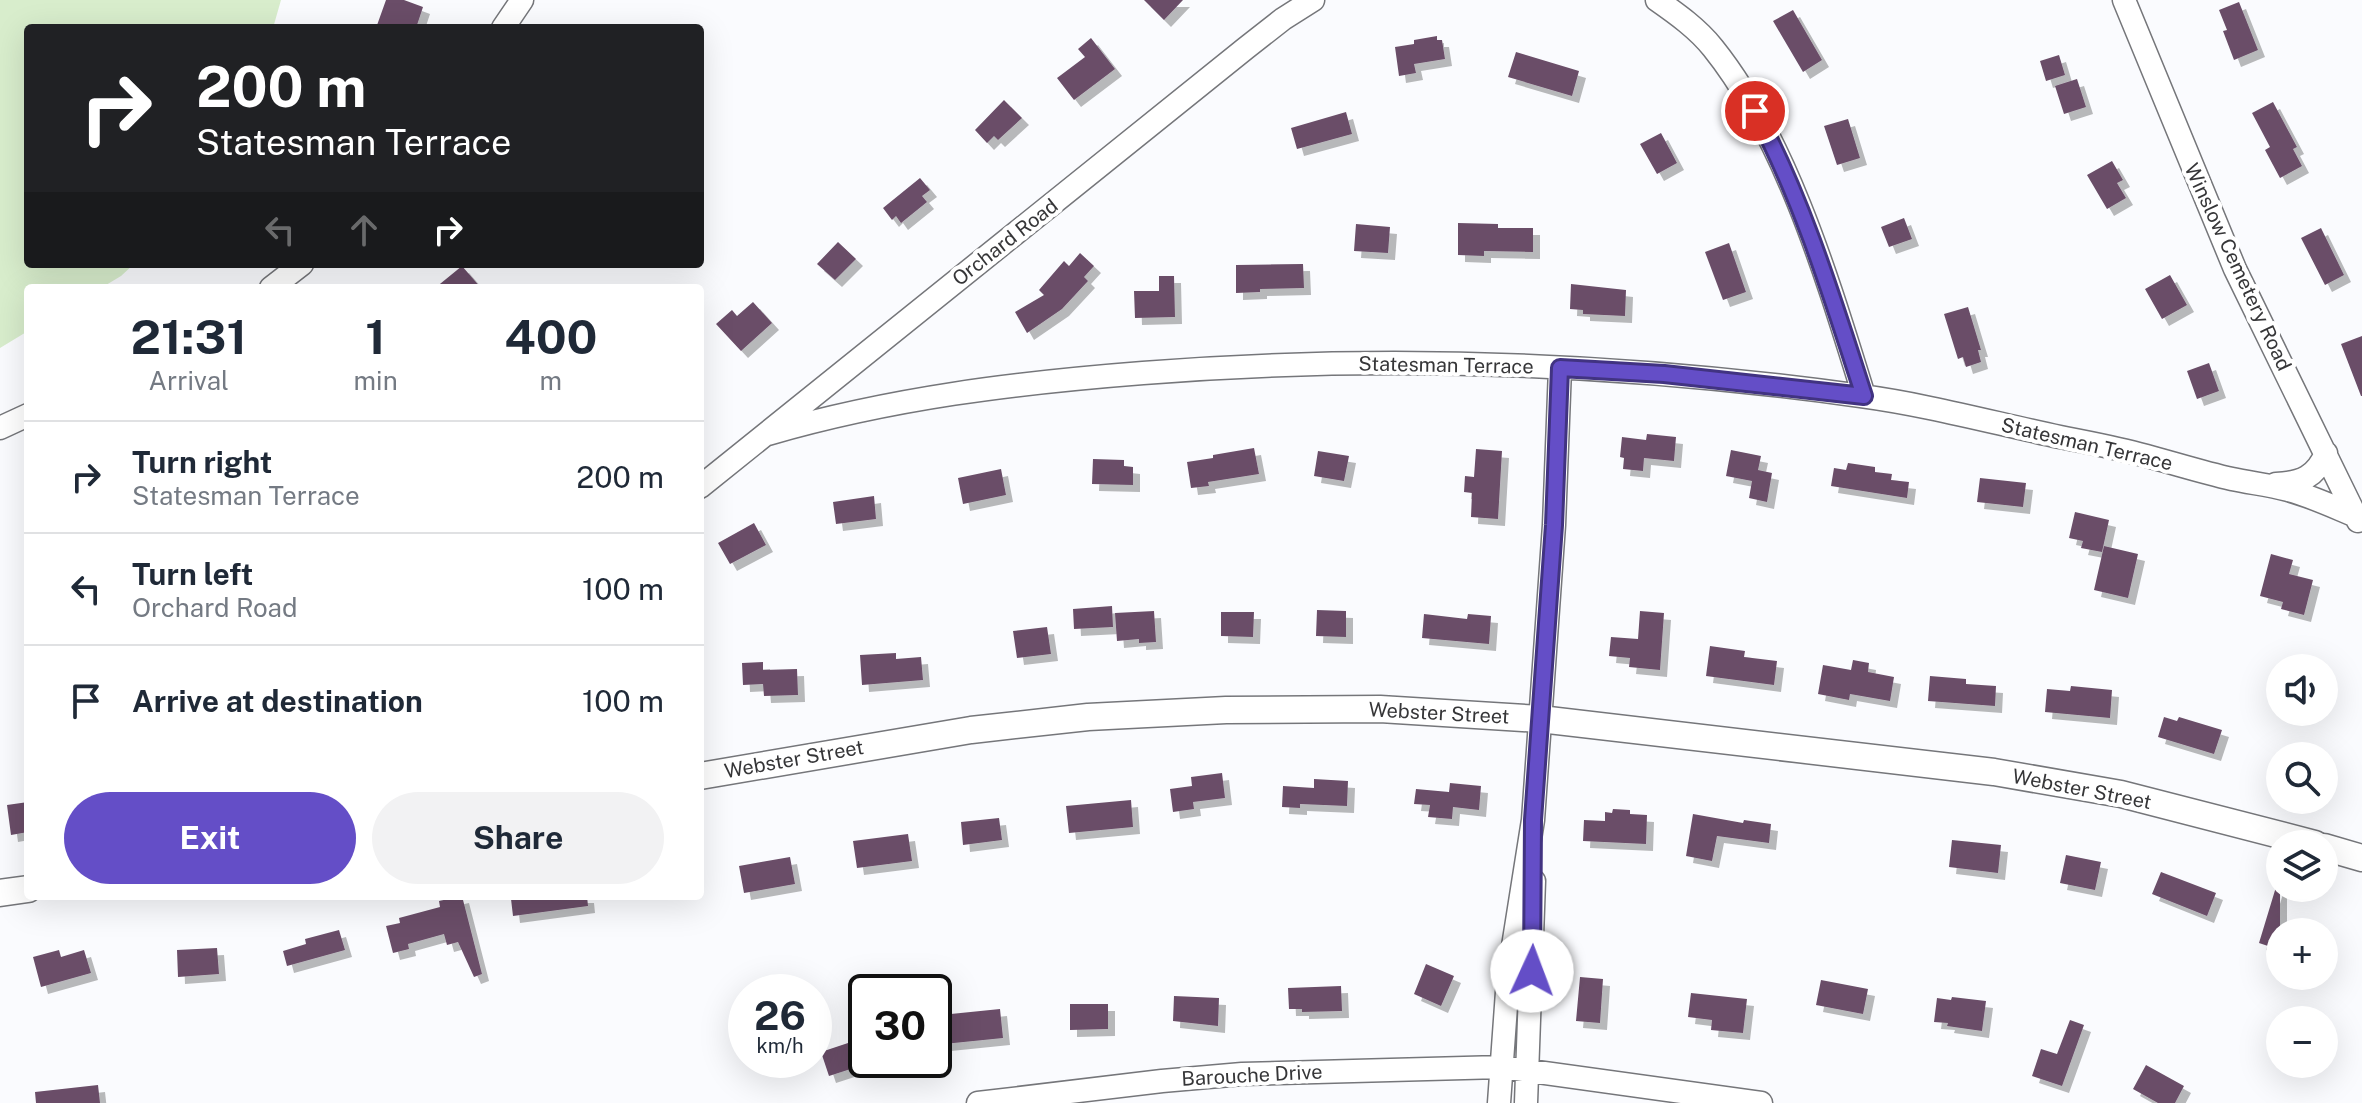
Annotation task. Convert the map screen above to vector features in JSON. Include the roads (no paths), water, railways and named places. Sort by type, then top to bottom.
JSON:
[{"type":"street","points":[[506,24],[522,0]]},
{"type":"street","name":"Orchard Road","points":[[704,484],[1259,38],[1313,0]]},
{"type":"street","points":[[1657,0],[1712,45],[1741,86],[1768,136],[1830,288],[1864,396]]},
{"type":"street","name":"Winslow Cemetery Road","points":[[2124,0],[2235,269],[2359,523]]},
{"type":"street","points":[[276,284],[297,268]]},
{"type":"street","name":"Statesman Terrace","points":[[768,434],[826,417],[1008,384],[1269,365],[1341,363],[1560,368],[1664,374],[1864,396],[2137,453],[2288,490],[2359,523]]},
{"type":"street","points":[[1526,1103],[1534,907],[1533,820],[1554,525],[1560,368]]},
{"type":"street","points":[[0,428],[24,417]]},
{"type":"street","name":"Statesman Terrace","points":[[2262,485],[2305,480],[2318,470],[2326,453]]},
{"type":"street","name":"Webster Street","points":[[704,775],[971,730],[1088,717],[1226,710],[1380,709],[1540,719],[1994,772],[2121,794],[2266,831]]},
{"type":"street","points":[[1499,1103],[1508,978],[1533,820]]},
{"type":"street","points":[[2338,851],[2362,858]]},
{"type":"street","points":[[0,893],[24,890]]},
{"type":"street","name":"Barouche Drive","points":[[978,1103],[1242,1074],[1501,1067],[1761,1103]]}]
